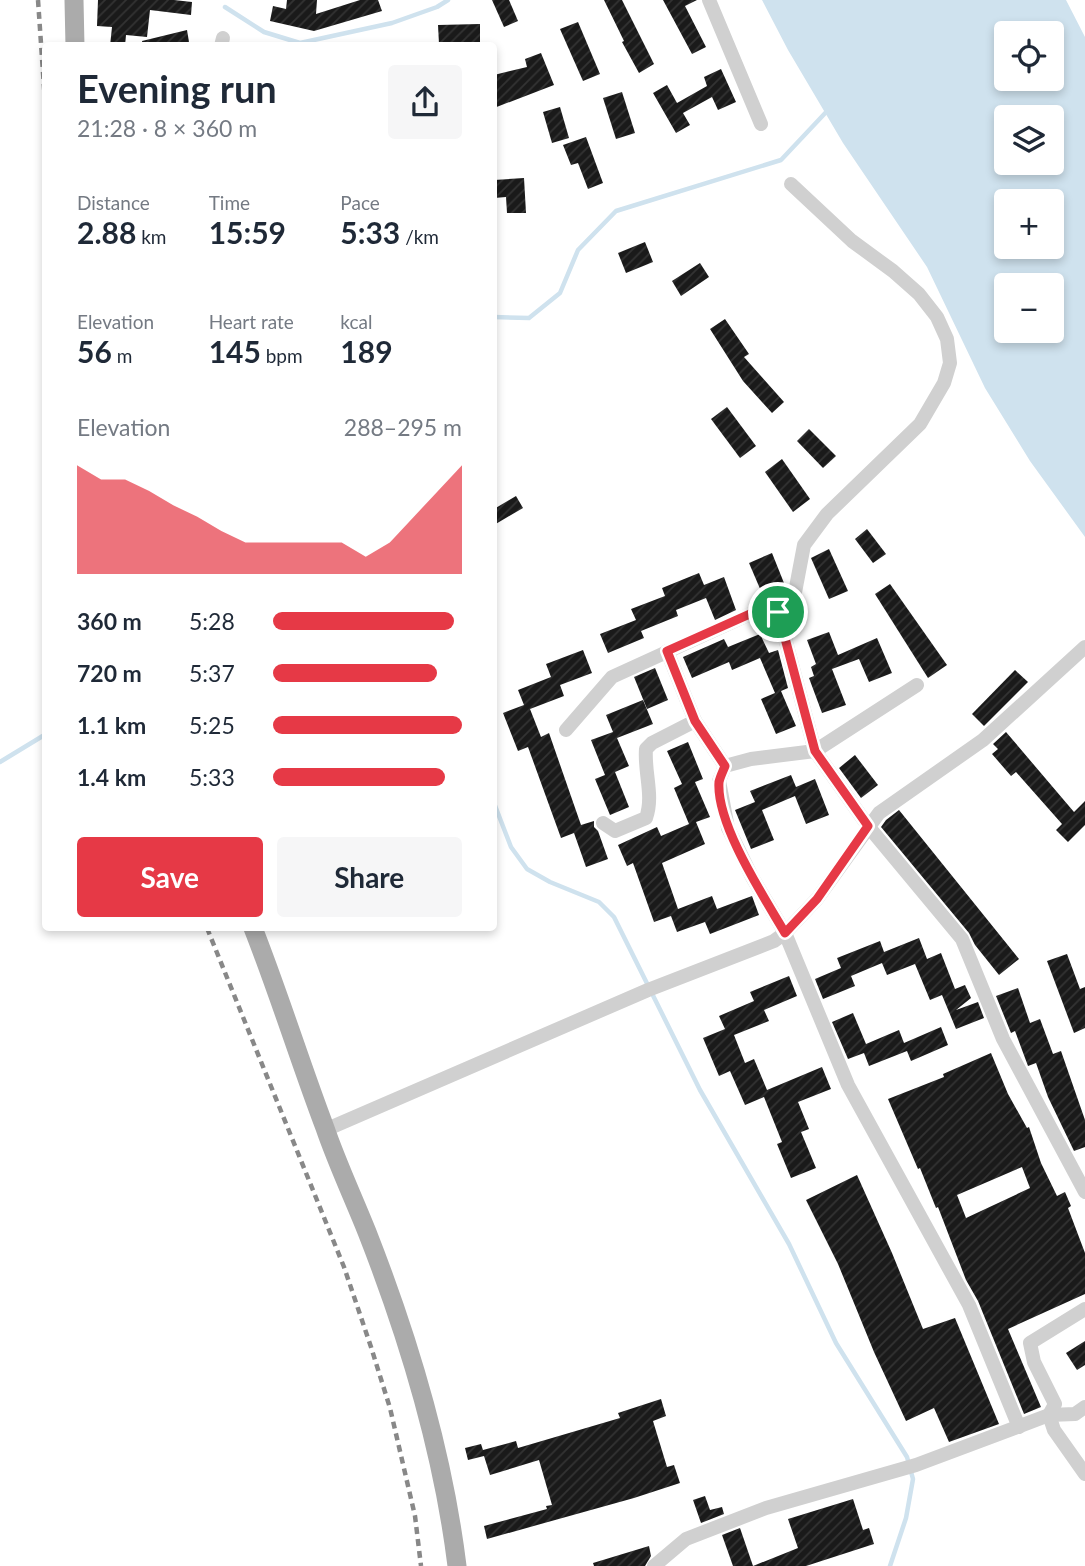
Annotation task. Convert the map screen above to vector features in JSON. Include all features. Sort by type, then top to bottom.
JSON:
[{"type":"main road","points":[[74,0],[75,42]]},
{"type":"main road","points":[[254,931],[325,1130],[372,1245],[422,1397],[446,1492],[457,1566]]},
{"type":"street","points":[[709,0],[761,124]]},
{"type":"street","points":[[566,730],[612,677],[761,609],[778,612],[793,603],[804,545],[827,514],[920,424],[944,383],[950,363],[947,339],[937,317],[919,295],[893,271],[852,242],[791,184]]},
{"type":"street","points":[[778,612],[815,751],[868,826],[962,939],[1003,1040],[1085,1192]]},
{"type":"street","points":[[325,1130],[648,990],[775,940],[817,899],[879,813],[982,740],[1085,647]]},
{"type":"street","points":[[667,651],[695,721],[725,766]]},
{"type":"street","points":[[725,766],[751,759],[815,751],[917,685]]},
{"type":"street","points":[[603,823],[615,831],[646,818],[650,807],[646,749],[652,743],[695,721]]},
{"type":"street","points":[[725,766],[719,781],[728,828],[752,877],[785,933],[848,1085],[969,1305],[1019,1427]]},
{"type":"street","points":[[1085,1309],[1031,1343],[1034,1362],[1055,1404],[1049,1415],[1054,1430],[1085,1474]]},
{"type":"street","points":[[654,1566],[686,1539],[766,1508],[916,1465],[1049,1415],[1075,1414],[1085,1407]]},
{"type":"water","points":[[762,0],[1066,0],[1085,37],[1085,537],[1030,461],[985,388],[927,267],[843,143]]},
{"type":"building","points":[[98,0],[192,2],[191,15],[150,10],[147,37],[126,35],[125,42],[110,42],[112,27],[97,26]]},
{"type":"building","points":[[287,0],[317,0],[316,14],[360,0],[378,0],[382,11],[314,31],[270,21],[273,6],[286,9]]},
{"type":"building","points":[[492,0],[509,0],[518,21],[504,27]]},
{"type":"building","points":[[604,0],[622,0],[654,64],[639,73]]},
{"type":"building","points":[[663,0],[697,0],[685,6],[706,47],[692,54]]},
{"type":"building","points":[[578,22],[600,74],[583,81],[560,29]]},
{"type":"building","points":[[480,24],[480,42],[439,42],[438,25]]},
{"type":"building","points":[[187,30],[189,42],[142,42]]},
{"type":"building","points":[[541,53],[554,85],[497,107],[497,74],[527,67],[525,59]]},
{"type":"building","points":[[721,69],[736,102],[718,110],[712,97],[683,113],[690,125],[676,133],[653,93],[667,85],[677,103],[707,86],[704,77]]},
{"type":"building","points":[[622,92],[635,133],[616,139],[603,98]]},
{"type":"building","points":[[560,107],[569,138],[552,143],[543,112]]},
{"type":"building","points":[[586,137],[603,183],[588,189],[578,163],[571,165],[563,145]]},
{"type":"building","points":[[524,178],[526,213],[507,213],[506,197],[497,198],[497,180]]},
{"type":"building","points":[[645,242],[653,262],[626,273],[618,253]]},
{"type":"building","points":[[700,263],[709,277],[681,296],[672,281]]},
{"type":"building","points":[[725,319],[749,354],[744,357],[784,402],[772,413],[743,381],[710,329]]},
{"type":"building","points":[[727,407],[756,446],[740,458],[711,419]]},
{"type":"building","points":[[809,429],[836,456],[823,468],[797,441]]},
{"type":"building","points":[[782,459],[810,499],[793,512],[765,472]]},
{"type":"building","points":[[516,496],[523,508],[497,523],[497,507]]},
{"type":"building","points":[[867,529],[886,554],[873,563],[855,539]]},
{"type":"building","points":[[829,549],[848,591],[829,599],[811,558]]},
{"type":"building","points":[[772,553],[786,588],[764,598],[749,563]]},
{"type":"building","points":[[699,573],[704,585],[724,577],[736,610],[715,620],[706,598],[676,610],[678,616],[641,631],[644,638],[608,653],[600,634],[636,620],[631,609],[665,596],[662,588]]},
{"type":"building","points":[[890,584],[947,665],[928,678],[875,594]]},
{"type":"building","points":[[829,632],[838,655],[877,638],[892,673],[869,682],[859,659],[832,669],[846,705],[822,713],[809,678],[814,676],[811,667],[816,664],[807,640]]},
{"type":"building","points":[[760,634],[769,653],[778,650],[788,688],[781,691],[796,726],[776,734],[761,699],[775,693],[760,658],[732,670],[729,662],[692,678],[683,657],[724,639],[728,647]]},
{"type":"building","points":[[583,650],[592,673],[560,685],[564,696],[530,709],[541,737],[549,733],[581,825],[594,821],[608,859],[586,867],[574,833],[561,838],[528,747],[518,751],[503,713],[524,705],[518,690],[551,677],[546,664]]},
{"type":"building","points":[[655,668],[668,700],[647,709],[634,677]]},
{"type":"building","points":[[1015,670],[1028,682],[984,726],[972,714]]},
{"type":"building","points":[[643,700],[653,724],[617,738],[629,766],[615,772],[629,807],[610,815],[595,779],[605,775],[591,740],[613,732],[606,715]]},
{"type":"building","points":[[1006,732],[1074,812],[1085,801],[1085,825],[1068,842],[1056,830],[1062,824],[1016,772],[1011,776],[992,754],[998,749],[993,744]]},
{"type":"building","points":[[688,742],[703,779],[695,782],[710,817],[696,822],[705,844],[662,863],[678,909],[712,896],[717,909],[752,896],[759,915],[710,934],[705,922],[677,932],[671,916],[654,922],[633,863],[627,866],[618,845],[657,827],[661,836],[689,824],[674,788],[682,784],[667,751]]},
{"type":"building","points":[[855,755],[878,785],[861,798],[839,768]]},
{"type":"building","points":[[791,775],[796,787],[815,779],[829,815],[806,824],[795,796],[762,810],[774,840],[751,849],[735,810],[755,802],[750,791]]},
{"type":"building","points":[[899,810],[1019,959],[999,975],[969,933],[881,827]]},
{"type":"building","points":[[919,938],[927,959],[941,953],[955,989],[965,985],[971,998],[956,1010],[978,1002],[984,1018],[956,1029],[942,995],[930,1000],[915,964],[887,975],[882,963],[851,976],[855,986],[823,999],[815,979],[841,968],[837,958],[880,941],[884,952]]},
{"type":"building","points":[[1067,954],[1080,989],[1085,987],[1085,1028],[1074,1033],[1047,961]]},
{"type":"building","points":[[789,976],[797,996],[764,1010],[769,1021],[734,1035],[745,1063],[754,1059],[767,1090],[822,1067],[831,1089],[798,1102],[809,1129],[801,1132],[816,1168],[791,1178],[777,1144],[782,1142],[764,1097],[745,1105],[730,1071],[719,1076],[703,1038],[725,1029],[719,1016],[754,1001],[750,992]]},
{"type":"building","points":[[1018,988],[1030,1023],[1040,1019],[1053,1054],[1061,1051],[1085,1120],[1085,1147],[1074,1151],[1048,1097],[1036,1063],[1028,1066],[1015,1031],[1011,1033],[996,996]]},
{"type":"building","points":[[853,1013],[866,1044],[899,1030],[904,1043],[941,1027],[948,1045],[911,1061],[907,1051],[869,1066],[864,1053],[848,1059],[832,1022]]},
{"type":"building","points":[[991,1053],[1008,1094],[1027,1128],[1029,1127],[1041,1163],[1057,1196],[1065,1192],[1071,1206],[1068,1208],[1085,1253],[1085,1294],[1008,1329],[1041,1407],[1024,1414],[978,1301],[966,1280],[938,1207],[936,1208],[888,1099],[944,1077],[943,1074]],"holes":[[[1022,1167],[1030,1188],[966,1218],[957,1195]]]},
{"type":"building","points":[[857,1175],[923,1329],[955,1318],[999,1424],[949,1442],[934,1408],[906,1421],[838,1264],[806,1200]]},
{"type":"building","points":[[1085,1341],[1085,1365],[1077,1370],[1066,1353]]},
{"type":"building","points":[[661,1399],[666,1416],[653,1421],[667,1467],[674,1465],[680,1483],[487,1539],[484,1526],[547,1509],[546,1506],[552,1505],[539,1460],[490,1475],[484,1456],[468,1460],[465,1448],[481,1444],[483,1450],[516,1441],[518,1448],[620,1418],[618,1413]]},
{"type":"building","points":[[705,1496],[710,1510],[722,1507],[724,1514],[701,1523],[693,1500]]},
{"type":"building","points":[[853,1499],[863,1530],[869,1528],[874,1544],[806,1566],[753,1566],[798,1548],[788,1519]]},
{"type":"building","points":[[740,1528],[753,1566],[733,1566],[722,1535]]},
{"type":"building","points":[[649,1546],[651,1556],[645,1566],[594,1566],[593,1563]]},
{"type":"waterway","points":[[305,42],[392,23],[437,7],[448,0]]},
{"type":"waterway","points":[[225,7],[264,32],[297,42]]},
{"type":"waterway","points":[[497,317],[529,318],[560,293],[578,250],[616,211],[781,160],[829,109]]},
{"type":"waterway","points":[[0,762],[42,736]]},
{"type":"waterway","points":[[497,811],[511,847],[527,869],[550,882],[599,902],[614,917],[700,1090],[789,1244],[836,1343],[907,1457],[913,1479],[906,1518],[890,1566]]},
{"type":"railway","points":[[38,0],[42,58]]},
{"type":"railway","points":[[208,931],[344,1267],[371,1347],[390,1408],[415,1516],[421,1566]]},
{"type":"route","points":[[761,609],[778,612],[815,751],[868,826],[817,899],[785,933],[752,877],[728,828],[719,781],[725,766],[695,721],[667,651],[761,609]]}]
